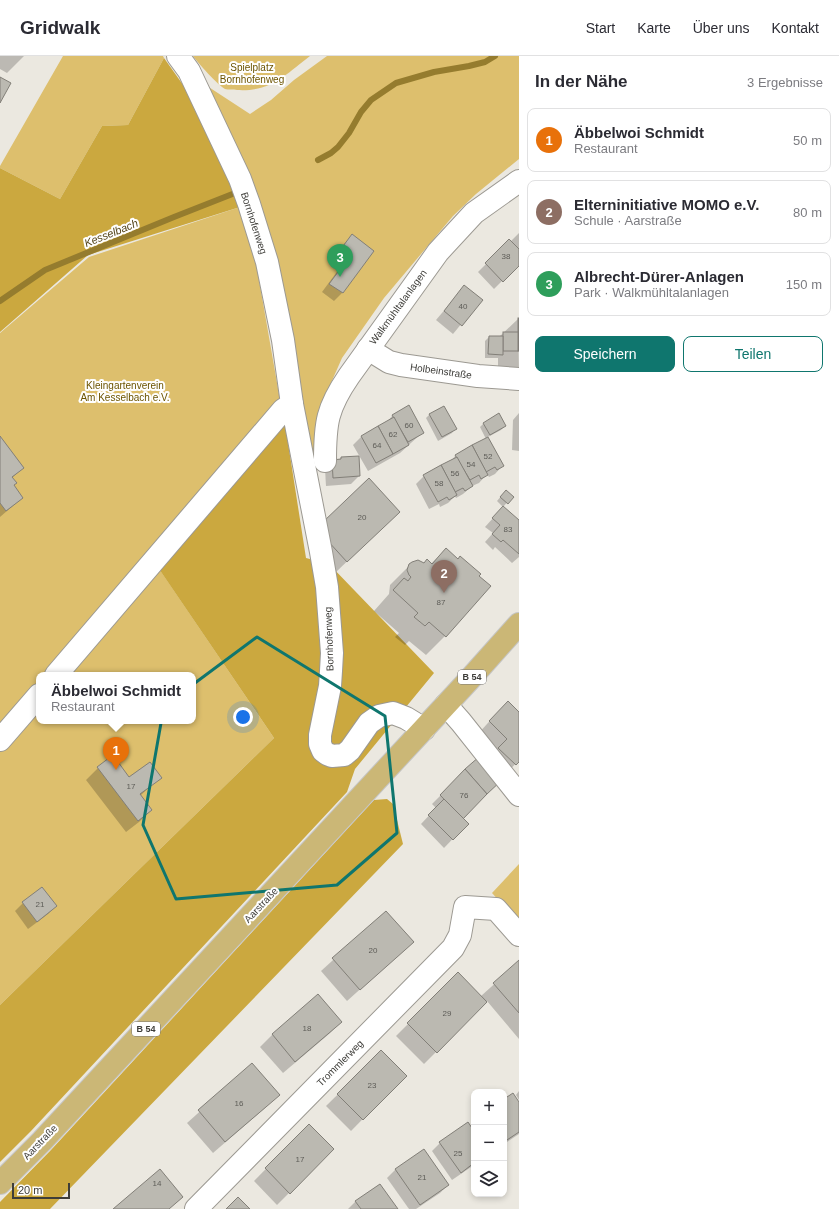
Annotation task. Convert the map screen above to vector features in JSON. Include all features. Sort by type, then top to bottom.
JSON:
[{"type":"main road","name":"Aarstraße","points":[[0,1183],[42,1141],[424,729],[519,624]]},
{"type":"street","name":"Bornhofenweg","points":[[178,56],[188,71],[240,179],[267,262],[283,340],[292,404],[321,552],[326,587],[332,665],[330,686],[319,740],[321,747],[326,754],[332,756],[344,755],[350,750],[369,723],[379,716],[393,713],[406,718],[424,729]]},
{"type":"street","name":"Walkmühltalanlagen","points":[[325,461],[326,429],[329,414],[340,390],[368,349],[438,252],[474,213],[519,181]]},
{"type":"street","name":"Holbeinstraße","points":[[368,349],[388,362],[401,365],[478,376],[519,379]]},
{"type":"street","points":[[59,672],[282,410],[292,404]]},
{"type":"street","points":[[0,740],[36,698]]},
{"type":"street","points":[[446,705],[519,795]]},
{"type":"street","name":"Trommlerweg","points":[[196,1209],[453,948],[460,935],[465,907],[496,909],[519,935]]},
{"type":"highlighted area","points":[[257,637],[385,716],[397,833],[337,885],[176,899],[143,825],[164,706]]},
{"type":"green space","points":[[63,56],[163,56],[164,58],[128,125],[102,126],[60,199],[0,168],[0,166]]},
{"type":"green space","name":"Spielplatz Bornhofenweg","points":[[193,56],[310,56],[277,81],[259,88],[237,90],[225,89],[222,87],[208,74]]},
{"type":"green space","points":[[327,56],[519,56],[519,159],[476,194],[453,216],[384,298],[342,358],[327,392],[315,456],[312,460],[298,389],[201,82],[250,114],[271,100],[294,80]]},
{"type":"green space","name":"Kleingartenverein Am Kesselbach e.V.","points":[[240,207],[255,257],[280,400],[149,554],[274,738],[0,1005],[0,333],[89,257]]},
{"type":"green space","points":[[519,864],[519,923],[492,893]]},
{"type":"shaded area","points":[[164,58],[205,116],[240,207],[88,255],[0,332],[0,168],[60,199],[102,126],[128,125]]},
{"type":"shaded area","points":[[284,417],[306,558],[329,564],[434,673],[355,769],[347,792],[31,1131],[0,1162],[0,1005],[274,738],[157,566]]},
{"type":"shaded area","points":[[387,799],[393,804],[403,844],[50,1209],[0,1209],[0,1202],[51,1150],[374,800]]},
{"type":"building","points":[[0,77],[11,83],[0,103]]},
{"type":"building","points":[[352,234],[374,251],[343,293],[329,284],[347,260],[338,253]]},
{"type":"building","points":[[509,239],[519,249],[519,266],[503,282],[485,263]]},
{"type":"building","points":[[464,285],[483,300],[462,326],[444,311]]},
{"type":"building","points":[[519,318],[519,351],[518,351]]},
{"type":"building","points":[[503,332],[518,332],[518,351],[503,351]]},
{"type":"building","points":[[489,336],[503,336],[503,355],[488,354]]},
{"type":"building","points":[[409,405],[424,433],[408,442],[392,415]]},
{"type":"building","points":[[444,406],[457,429],[442,437],[429,414]]},
{"type":"building","points":[[499,413],[506,426],[490,435],[483,423]]},
{"type":"building","points":[[394,417],[409,445],[393,454],[378,426]]},
{"type":"building","points":[[378,426],[393,454],[376,463],[361,436]]},
{"type":"building","points":[[0,436],[24,468],[12,477],[17,483],[14,485],[23,498],[6,511],[0,503]]},
{"type":"building","points":[[488,437],[504,466],[497,470],[495,467],[486,472],[472,445]]},
{"type":"building","points":[[472,445],[488,475],[481,479],[479,475],[470,480],[455,455]]},
{"type":"building","points":[[359,456],[360,476],[333,478],[332,460],[341,459],[341,457]]},
{"type":"building","points":[[457,457],[473,486],[465,491],[463,488],[455,492],[441,465]]},
{"type":"building","points":[[441,465],[457,495],[449,500],[447,497],[438,502],[423,475]]},
{"type":"building","points":[[369,478],[400,512],[347,562],[327,540],[323,522]]},
{"type":"building","points":[[506,490],[514,497],[508,504],[500,497]]},
{"type":"building","points":[[503,506],[519,520],[519,554],[503,540],[501,542],[492,534],[500,525],[492,518]]},
{"type":"building","points":[[446,548],[458,559],[460,556],[481,574],[479,576],[491,586],[446,637],[429,622],[425,626],[414,617],[418,613],[393,590],[404,578],[408,581],[411,577],[407,570],[409,564],[418,560],[424,563],[427,559],[432,564]]},
{"type":"building","points":[[508,701],[519,712],[519,762],[516,765],[498,748],[507,739],[489,721]]},
{"type":"building","points":[[113,755],[129,777],[150,762],[162,778],[140,794],[152,810],[138,821],[97,767]]},
{"type":"building","points":[[480,756],[502,780],[487,794],[465,769]]},
{"type":"building","points":[[465,769],[487,794],[463,819],[440,795]]},
{"type":"building","points":[[444,799],[469,824],[453,840],[428,815]]},
{"type":"building","points":[[42,887],[57,906],[37,922],[22,902]]},
{"type":"building","points":[[386,911],[414,942],[360,990],[332,958]]},
{"type":"building","points":[[519,960],[519,1013],[493,983]]},
{"type":"building","points":[[458,972],[487,1002],[437,1053],[407,1023]]},
{"type":"building","points":[[318,994],[342,1022],[295,1062],[272,1034]]},
{"type":"building","points":[[381,1050],[407,1076],[363,1120],[337,1094]]},
{"type":"building","points":[[252,1063],[280,1095],[225,1142],[198,1110]]},
{"type":"building","points":[[513,1093],[519,1102],[519,1132],[507,1140],[507,1125],[507,1097]]},
{"type":"building","points":[[468,1122],[471,1126],[471,1165],[461,1173],[439,1142]]},
{"type":"building","points":[[309,1124],[334,1149],[290,1194],[265,1168]]},
{"type":"building","points":[[424,1149],[449,1185],[420,1205],[395,1169]]},
{"type":"building","points":[[160,1169],[183,1197],[169,1209],[113,1209]]},
{"type":"building","points":[[380,1184],[398,1209],[361,1209],[355,1201]]},
{"type":"building","points":[[238,1197],[250,1209],[226,1209]]},
{"type":"waterway","name":"Kesselbach","points":[[318,160],[331,153],[338,147],[349,133],[361,112],[371,100],[396,83],[434,72],[485,62],[495,56]]},
{"type":"waterway","name":"Kesselbach","points":[[0,301],[45,270],[235,193]]},
{"type":"place","name":"Albrecht-Dürer-Anlagen","points":[[340,277]]},
{"type":"place","name":"Elterninitiative MOMO e.V.","points":[[444,593]]},
{"type":"place","name":"Äbbelwoi Schmidt","points":[[116,770]]}]
